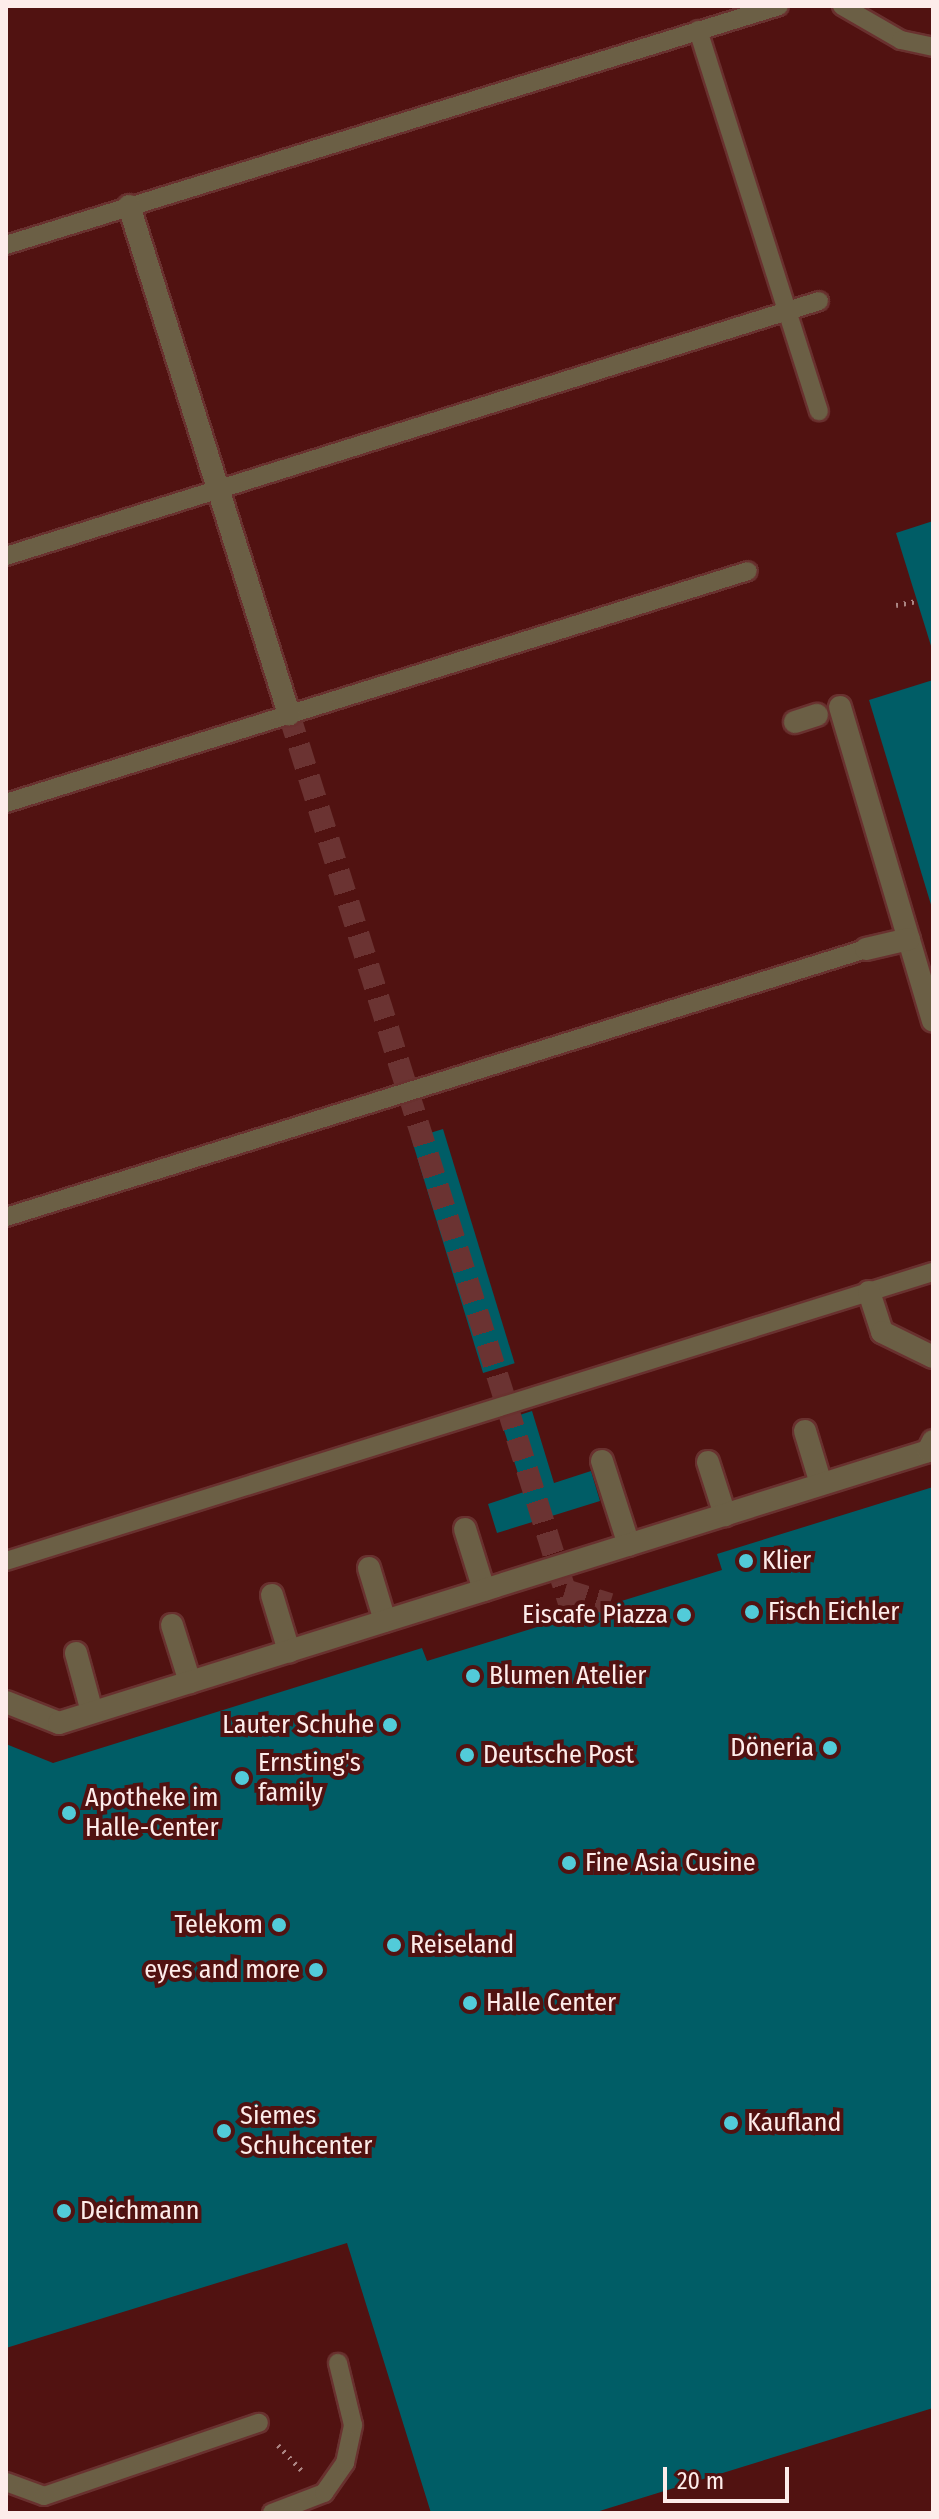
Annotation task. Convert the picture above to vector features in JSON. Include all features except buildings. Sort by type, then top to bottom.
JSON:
[{"type":"street","points":[[129,206],[289,714]]},
{"type":"street","points":[[840,707],[933,1020]]},
{"type":"street","points":[[795,722],[817,715]]},
{"type":"street","points":[[866,949],[909,939]]},
{"type":"street","points":[[869,1292],[882,1332],[933,1357]]},
{"type":"street","points":[[805,1431],[821,1484]]},
{"type":"street","points":[[6,1702],[59,1723],[928,1451],[933,1441]]},
{"type":"street","points":[[602,1461],[629,1545]]},
{"type":"street","points":[[708,1462],[725,1515]]},
{"type":"street","points":[[465,1529],[484,1590]]},
{"type":"street","points":[[369,1568],[385,1621]]},
{"type":"street","points":[[272,1595],[289,1651]]},
{"type":"street","points":[[172,1625],[190,1682]]},
{"type":"street","points":[[76,1653],[92,1712]]},
{"type":"lane","points":[[6,245],[779,6]]},
{"type":"lane","points":[[842,6],[901,40],[933,47]]},
{"type":"lane","points":[[698,30],[819,411]]},
{"type":"lane","points":[[6,556],[819,301]]},
{"type":"lane","points":[[6,803],[748,571]]},
{"type":"lane","points":[[6,1217],[866,949]]},
{"type":"lane","points":[[6,1561],[933,1272]]},
{"type":"lane","points":[[272,2513],[324,2493],[345,2463],[353,2425],[338,2363]]},
{"type":"lane","points":[[6,2482],[44,2496],[259,2423]]},
{"type":"path","points":[[896,605],[917,601]]},
{"type":"tunnel","points":[[289,714],[573,1616]]},
{"type":"tunnel","points":[[565,1590],[610,1604]]},
{"type":"place","name":"Klier","points":[[746,1561]]},
{"type":"place","name":"Fisch Eichler","points":[[752,1612]]},
{"type":"place","name":"Eiscafe Piazza","points":[[684,1615]]},
{"type":"place","name":"Blumen Atelier","points":[[473,1676]]},
{"type":"place","name":"Lauter Schuhe","points":[[390,1725]]},
{"type":"place","name":"Döneria","points":[[830,1748]]},
{"type":"place","name":"Deutsche Post","points":[[467,1755]]},
{"type":"place","name":"Ernsting's family","points":[[242,1778]]},
{"type":"place","name":"Apotheke im Halle-Center","points":[[69,1813]]},
{"type":"place","name":"Fine Asia Cusine","points":[[569,1863]]},
{"type":"place","name":"Telekom","points":[[279,1925]]},
{"type":"place","name":"Reiseland","points":[[394,1945]]},
{"type":"place","name":"eyes and more","points":[[316,1970]]},
{"type":"place","name":"Halle Center","points":[[470,2003]]},
{"type":"place","name":"Kaufland","points":[[731,2123]]},
{"type":"place","name":"Siemes Schuhcenter","points":[[224,2131]]},
{"type":"place","name":"Deichmann","points":[[64,2211]]}]
